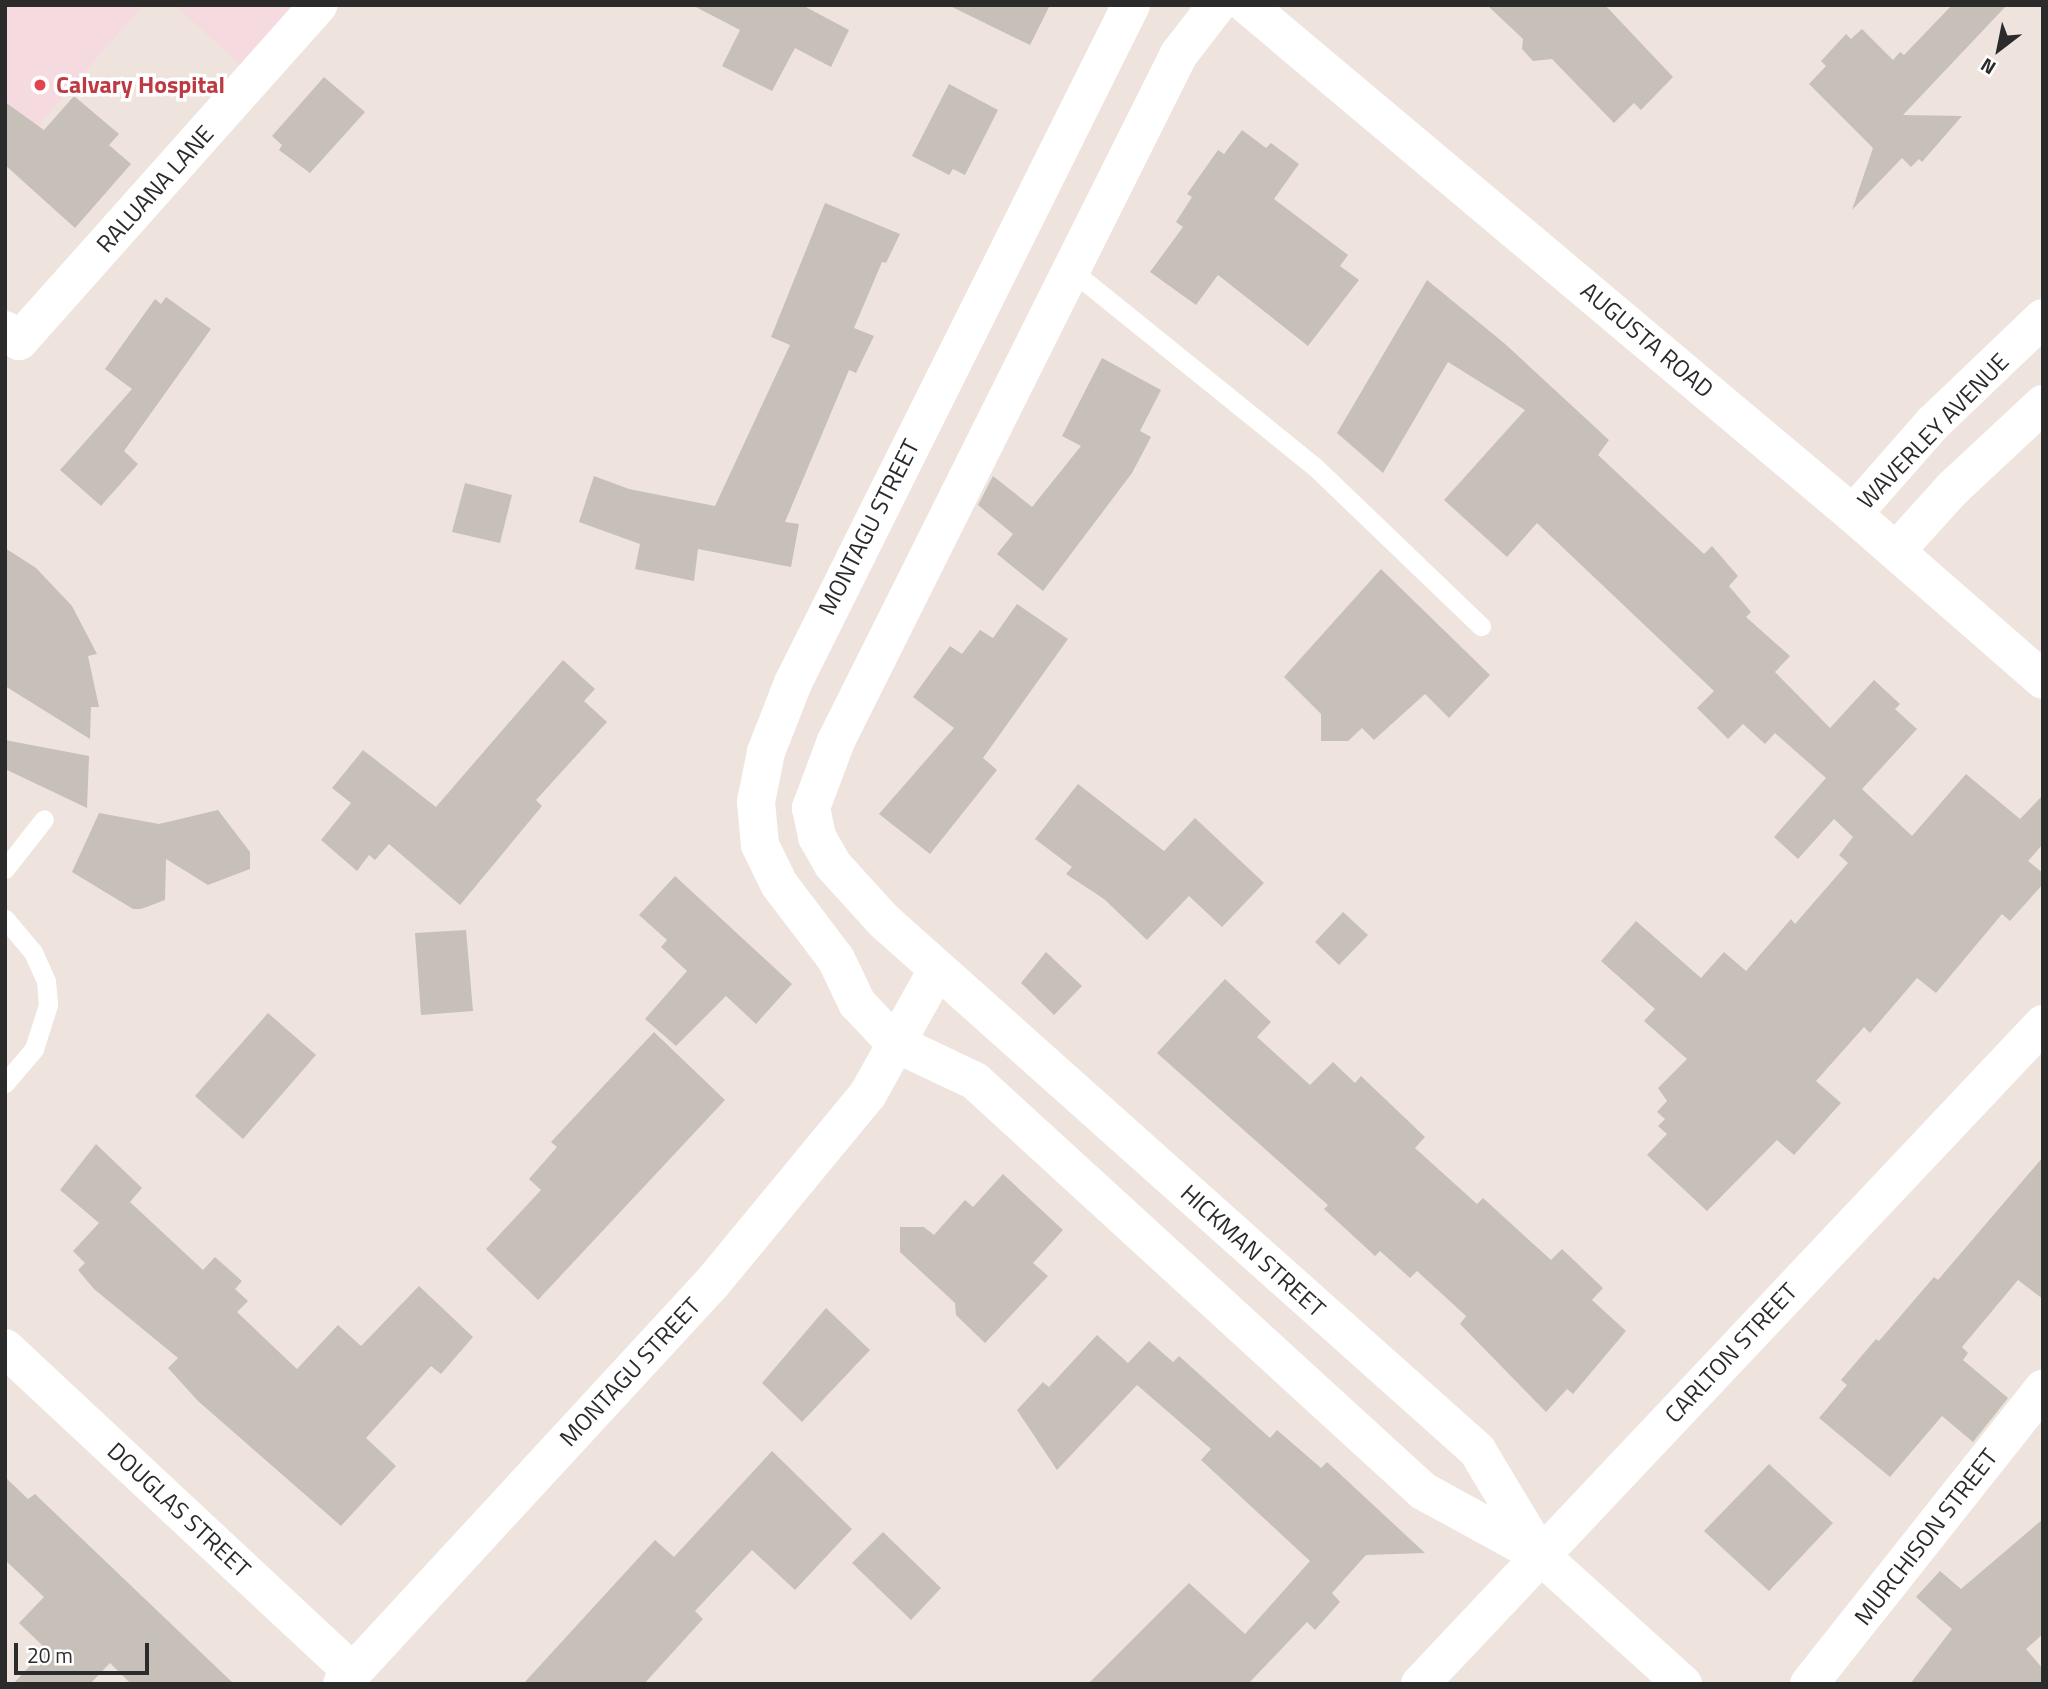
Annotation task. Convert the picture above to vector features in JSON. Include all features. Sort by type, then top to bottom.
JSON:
[{"type":"street","name":"RALUANA LANE","points":[[12,335],[318,5]]},
{"type":"street","name":"MONTAGU STREET","points":[[895,1043],[857,1003],[836,959],[779,884],[760,845],[756,802],[766,752],[826,610],[1131,5]]},
{"type":"street","points":[[937,970],[833,864],[817,836],[811,808],[836,741],[1179,54],[1217,5]]},
{"type":"street","name":"AUGUSTA ROAD","points":[[1247,5],[1853,514],[2043,680]]},
{"type":"street","name":"WAVERLEY AVENUE","points":[[1853,514],[1932,424],[2043,318]]},
{"type":"street","points":[[1896,551],[1952,489],[2043,404]]},
{"type":"street","name":"MONTAGU STREET","points":[[347,1678],[713,1282],[869,1094],[937,970]]},
{"type":"street","name":"HICKMAN STREET","points":[[937,970],[1477,1450],[1540,1555]]},
{"type":"street","name":"CARLTON STREET","points":[[1420,1684],[2043,1024]]},
{"type":"street","name":"HICKMAN STREET","points":[[895,1043],[975,1081],[1423,1491],[1540,1555],[1683,1684]]},
{"type":"street","name":"DOUGLAS STREET","points":[[5,1349],[347,1678]]},
{"type":"street","name":"MURCHISON STREET","points":[[1809,1684],[2043,1390]]},
{"type":"lane","points":[[1071,270],[1313,465],[1481,626]]},
{"type":"lane","points":[[5,869],[44,819]]},
{"type":"lane","points":[[5,919],[33,952],[46,981],[48,1005],[34,1049],[5,1083]]},
{"type":"shaded area","name":"Calvary Hospital","points":[[5,5],[143,5],[5,164]]},
{"type":"shaded area","name":"Calvary Hospital","points":[[175,5],[297,5],[242,67]]},
{"type":"building","points":[[692,5],[802,5],[849,30],[831,67],[795,48],[772,91],[722,66],[740,30]]},
{"type":"building","points":[[948,5],[1050,5],[1030,45]]},
{"type":"building","points":[[1487,5],[1605,5],[1673,77],[1641,110],[1634,103],[1614,123],[1552,59],[1533,61],[1522,49],[1523,39]]},
{"type":"building","points":[[1952,5],[2007,5],[1903,115],[1962,116],[1922,162],[1919,159],[1911,167],[1902,158],[1852,210],[1873,148],[1809,84],[1826,66],[1821,61],[1846,34],[1851,39],[1862,29],[1893,60],[1900,52],[1904,55]]},
{"type":"building","points":[[324,77],[365,112],[310,173],[279,150],[282,145],[272,136]]},
{"type":"building","points":[[949,84],[998,110],[965,175],[953,169],[949,175],[912,156]]},
{"type":"building","points":[[74,96],[119,134],[109,145],[131,164],[75,228],[5,165],[5,102],[44,130]]},
{"type":"building","points":[[1242,130],[1266,148],[1271,143],[1299,164],[1274,199],[1348,255],[1340,266],[1359,280],[1308,346],[1218,275],[1196,305],[1150,272],[1183,227],[1176,222],[1192,197],[1187,194],[1218,150],[1224,154]]},
{"type":"building","points":[[825,203],[900,234],[886,263],[882,262],[854,328],[874,336],[856,373],[849,370],[785,522],[799,524],[791,567],[698,549],[694,581],[635,569],[640,544],[579,522],[594,476],[629,489],[715,506],[790,345],[771,337]]},
{"type":"building","points":[[1427,280],[1504,343],[1609,440],[1598,455],[1704,554],[1712,546],[1738,576],[1729,586],[1751,612],[1746,617],[1790,656],[1775,672],[1830,728],[1874,680],[1900,704],[1895,709],[1917,729],[1862,789],[1912,836],[1966,774],[2020,819],[2043,795],[2043,844],[2028,861],[2043,873],[2043,884],[2010,921],[2002,914],[1936,993],[1917,978],[1870,1033],[1864,1027],[1816,1081],[1841,1103],[1794,1155],[1777,1140],[1707,1211],[1647,1155],[1667,1134],[1658,1126],[1665,1119],[1657,1112],[1667,1101],[1658,1088],[1687,1059],[1644,1021],[1655,1009],[1601,961],[1636,921],[1701,978],[1724,952],[1746,971],[1791,919],[1795,924],[1848,863],[1839,855],[1853,837],[1834,819],[1798,859],[1774,837],[1826,778],[1775,733],[1765,744],[1743,724],[1728,739],[1697,708],[1714,691],[1537,523],[1507,557],[1444,500],[1525,410],[1448,362],[1383,473],[1337,433]]},
{"type":"building","points":[[166,297],[211,329],[124,451],[138,464],[101,506],[60,470],[132,389],[105,369],[155,299],[161,304]]},
{"type":"building","points":[[1102,358],[1161,390],[1140,431],[1151,437],[1132,473],[1043,591],[997,554],[1013,534],[978,505],[993,476],[1032,507],[1081,446],[1062,436]]},
{"type":"building","points":[[465,483],[512,495],[500,543],[452,532]]},
{"type":"building","points":[[5,548],[36,568],[72,606],[97,654],[88,656],[99,707],[91,707],[90,739],[5,686]]},
{"type":"building","points":[[1381,569],[1490,675],[1449,718],[1425,694],[1374,740],[1362,728],[1348,741],[1321,741],[1321,714],[1284,677]]},
{"type":"building","points":[[1017,604],[1068,639],[983,758],[997,770],[930,854],[879,814],[954,728],[913,697],[950,646],[962,654],[980,630],[993,638]]},
{"type":"building","points":[[563,660],[595,689],[584,701],[607,722],[536,800],[542,806],[460,905],[389,844],[375,860],[369,855],[357,871],[321,840],[351,803],[332,788],[363,750],[436,807]]},
{"type":"building","points":[[5,740],[89,756],[87,808],[5,769]]},
{"type":"building","points":[[1078,784],[1164,851],[1195,818],[1264,883],[1222,927],[1189,896],[1147,940],[1104,899],[1066,874],[1072,867],[1035,839]]},
{"type":"building","points":[[218,810],[250,852],[250,869],[208,885],[166,859],[165,900],[141,909],[133,909],[72,872],[99,813],[159,824]]},
{"type":"building","points":[[675,876],[792,984],[756,1024],[726,996],[676,1046],[645,1019],[687,971],[661,947],[667,940],[639,915]]},
{"type":"building","points":[[1343,912],[1368,935],[1339,965],[1315,942]]},
{"type":"building","points":[[466,930],[473,1011],[421,1015],[415,933]]},
{"type":"building","points":[[1046,952],[1082,986],[1054,1015],[1021,983]]},
{"type":"building","points":[[1225,979],[1271,1022],[1257,1037],[1310,1085],[1333,1062],[1355,1083],[1361,1076],[1425,1137],[1415,1148],[1477,1204],[1483,1198],[1551,1260],[1562,1249],[1603,1288],[1592,1300],[1626,1331],[1573,1394],[1567,1389],[1546,1412],[1460,1324],[1466,1316],[1417,1271],[1410,1278],[1380,1251],[1375,1256],[1324,1209],[1328,1205],[1157,1053]]},
{"type":"building","points":[[268,1013],[316,1055],[243,1139],[195,1096]]},
{"type":"building","points":[[654,1032],[725,1100],[538,1300],[486,1249],[541,1190],[529,1179],[557,1147],[551,1142]]},
{"type":"building","points":[[96,1144],[142,1188],[130,1202],[203,1270],[215,1257],[242,1281],[235,1289],[248,1301],[237,1312],[297,1369],[338,1325],[361,1346],[419,1286],[473,1337],[441,1374],[431,1366],[366,1438],[396,1466],[341,1526],[198,1401],[168,1368],[178,1358],[94,1289],[78,1270],[85,1263],[73,1251],[99,1223],[60,1190]]},
{"type":"building","points":[[2043,1157],[2043,1299],[2018,1280],[1962,1347],[1968,1353],[1963,1360],[2008,1398],[1973,1442],[1942,1416],[1890,1477],[1819,1418],[1847,1385],[1841,1380],[1876,1339],[1879,1341],[1934,1277],[1938,1280]]},
{"type":"building","points":[[1003,1174],[1063,1230],[1033,1263],[1048,1276],[985,1343],[956,1315],[955,1303],[900,1252],[900,1227],[924,1227],[934,1235],[965,1200],[973,1207]]},
{"type":"building","points":[[826,1308],[870,1350],[802,1422],[762,1383]]},
{"type":"building","points":[[1097,1335],[1128,1363],[1149,1341],[1173,1362],[1179,1356],[1270,1438],[1277,1430],[1321,1468],[1327,1462],[1425,1553],[1366,1555],[1332,1593],[1340,1602],[1315,1630],[1307,1622],[1248,1684],[1088,1684],[1189,1583],[1245,1634],[1310,1561],[1201,1460],[1211,1449],[1137,1385],[1057,1470],[1017,1410],[1043,1382],[1049,1387]]},
{"type":"building","points":[[772,1451],[852,1529],[795,1590],[752,1550],[695,1611],[703,1619],[644,1684],[523,1684],[655,1540],[674,1557]]},
{"type":"building","points":[[1769,1464],[1833,1523],[1769,1591],[1704,1531]]},
{"type":"building","points":[[5,1477],[28,1499],[35,1494],[234,1684],[131,1684],[110,1663],[90,1684],[13,1684],[46,1649],[19,1623],[44,1597],[5,1560]]},
{"type":"building","points":[[2043,1519],[2043,1634],[2026,1649],[2043,1669],[2043,1684],[1910,1684],[1952,1629],[1916,1597],[1940,1571],[1961,1589]]},
{"type":"building","points":[[883,1532],[941,1588],[911,1620],[852,1563]]},
{"type":"place","name":"Calvary Hospital","points":[[40,85]]}]
